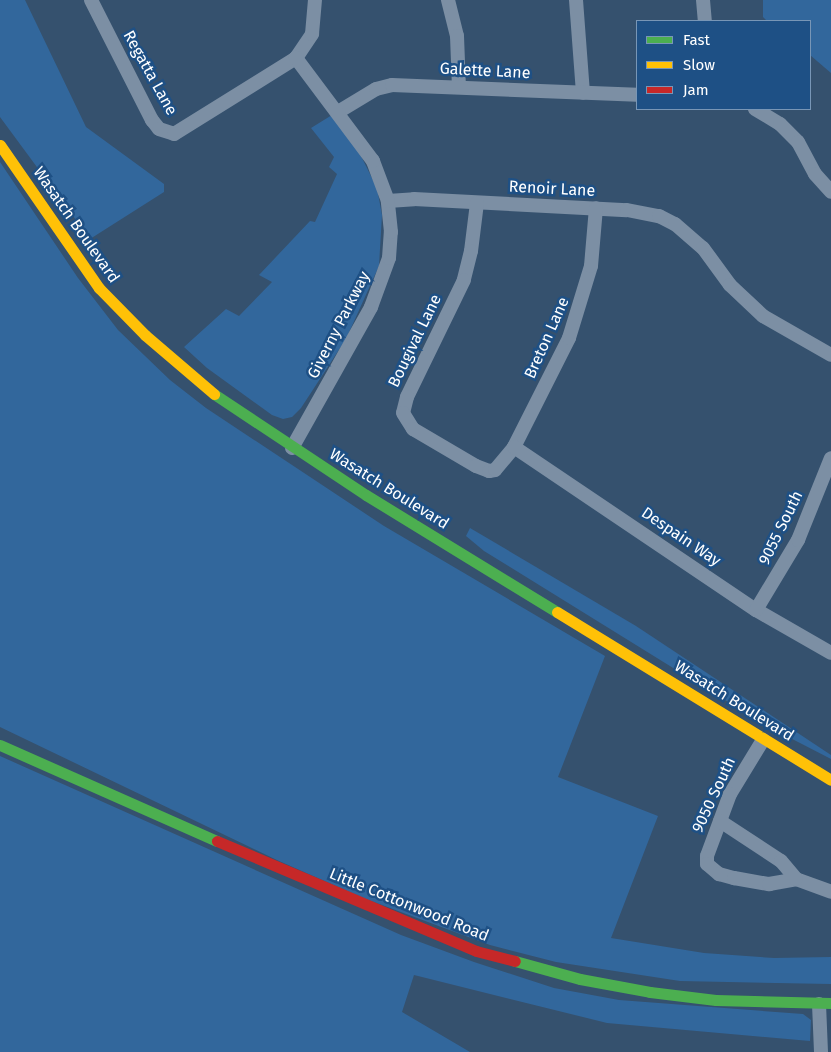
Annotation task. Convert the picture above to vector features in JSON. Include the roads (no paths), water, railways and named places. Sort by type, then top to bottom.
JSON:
[{"type":"main road","name":"Wasatch Boulevard","points":[[0,145],[83,267],[116,306],[206,388],[292,448],[763,740],[831,780]]},
{"type":"main road","name":"Little Cottonwood Road","points":[[0,745],[335,894],[476,951],[580,980],[650,992],[716,1000],[825,1003]]},
{"type":"street","name":"Regatta Lane","points":[[91,0],[152,120],[166,132],[182,132],[296,58]]},
{"type":"street","points":[[296,58],[312,34],[315,0]]},
{"type":"street","points":[[448,0],[458,36],[459,87]]},
{"type":"street","points":[[576,0],[583,93]]},
{"type":"street","points":[[703,0],[705,20]]},
{"type":"street","name":"Giverny Parkway","points":[[292,448],[354,341],[382,281],[389,258],[388,201],[373,161],[296,58]]},
{"type":"street","name":"Galette Lane","points":[[338,112],[370,92],[392,86],[459,87],[636,96]]},
{"type":"street","points":[[757,110],[780,124],[798,142],[815,174],[831,192]]},
{"type":"street","name":"Renoir Lane","points":[[388,201],[414,199],[596,208],[627,210],[659,216],[675,224],[703,248],[730,284],[763,316],[831,355]]},
{"type":"street","name":"Bougival Lane","points":[[476,203],[471,251],[464,280],[407,397],[403,413],[412,429],[476,466],[495,470]]},
{"type":"street","name":"Breton Lane","points":[[495,470],[514,447],[569,338],[583,299],[591,266],[596,208]]},
{"type":"street","name":"Despain Way","points":[[514,447],[756,610],[831,653]]},
{"type":"street","name":"9055 South","points":[[756,610],[798,540],[831,458]]},
{"type":"street","name":"9050 South","points":[[763,740],[735,785],[706,856],[709,867],[724,876],[768,884],[796,879]]},
{"type":"street","points":[[720,821],[781,861],[796,879],[831,892]]},
{"type":"street","points":[[821,1052],[825,1003]]}]
